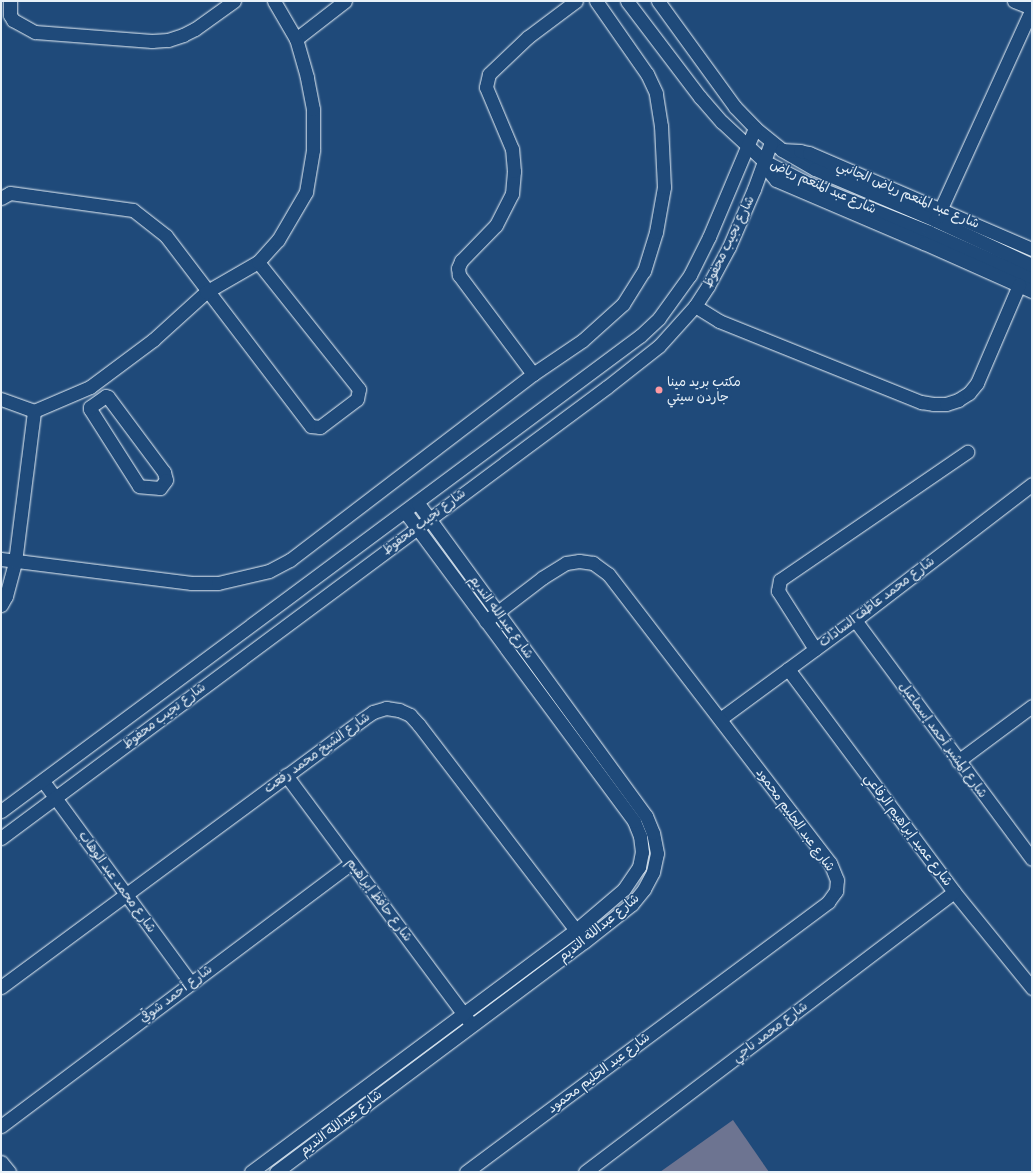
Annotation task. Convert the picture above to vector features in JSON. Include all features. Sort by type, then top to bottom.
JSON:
[{"type":"street","points":[[10,1],[10,15],[13,20],[35,32],[152,41],[168,40],[195,29],[234,1]]},
{"type":"street","points":[[296,39],[345,1]]},
{"type":"street","points":[[533,374],[459,275],[458,268],[460,261],[496,225],[512,194],[514,171],[512,149],[486,87],[489,74],[528,38],[576,1]]},
{"type":"street","points":[[1,559],[15,562],[55,565],[191,582],[218,582],[269,571],[290,560],[533,374],[583,340],[623,304],[644,271],[656,232],[664,187],[664,159],[656,93],[647,74],[596,1]]},
{"type":"street","name":"شارع عبد المنعم رياض","points":[[627,1],[700,97],[747,147],[765,162],[802,181],[929,232],[1032,278]]},
{"type":"street","name":"شارع عبد المنعم رياض","points":[[658,1],[717,84],[754,128],[782,150],[815,169],[938,214],[1032,265]]},
{"type":"street","points":[[938,214],[1032,8],[1014,1]]},
{"type":"street","points":[[1,399],[34,411],[90,387],[153,340],[206,292],[258,262],[278,240],[306,192],[313,150],[313,109],[307,77],[296,39],[276,2]]},
{"type":"street","name":"شارع نجيب محفوظ","points":[[1,811],[418,503],[640,336],[659,318],[690,275],[709,237],[754,128]]},
{"type":"street","name":"شارع نجيب محفوظ","points":[[1,838],[632,368],[659,346],[696,306],[729,247],[765,162],[771,142]]},
{"type":"street","points":[[765,162],[767,170],[776,180],[1032,291]]},
{"type":"street","points":[[1,198],[10,193],[133,210],[166,236],[206,292],[311,426],[322,426],[358,399],[359,389],[258,262]]},
{"type":"street","name":"شارع عبد المنعم رياض الجانبي","points":[[938,214],[1032,249]]},
{"type":"street","points":[[696,306],[720,320],[921,402],[946,404],[963,396],[977,383],[1019,285]]},
{"type":"street","points":[[90,387],[98,400]]},
{"type":"street","points":[[108,396],[164,472],[166,480],[160,488],[139,486],[90,409],[90,407],[98,400],[108,396]]},
{"type":"street","points":[[1,605],[6,596],[15,562],[34,411]]},
{"type":"street","points":[[815,649],[778,591],[780,580],[967,452]]},
{"type":"street","name":"شارع محمد عاطف السادات","points":[[720,719],[855,620],[1032,484]]},
{"type":"street","name":"شارع عبدالله النديم","points":[[276,1172],[584,942],[632,904],[644,889],[653,872],[656,859],[653,833],[646,816],[418,503]]},
{"type":"street","name":"شارع عبدالله النديم","points":[[251,1172],[576,930],[624,889],[631,881],[638,867],[642,852],[640,836],[624,807],[405,512]]},
{"type":"street","name":"شارع عبد الحليم محمود","points":[[466,1172],[828,902],[836,891],[837,880],[830,863],[608,574],[593,563],[579,561],[566,563],[542,578],[486,621]]},
{"type":"street","name":"شارع المشير أحمد إسماعيل","points":[[855,620],[1032,859]]},
{"type":"street","name":"شارع عميد إبراهيم الرفاعي","points":[[788,669],[954,892],[1032,988]]},
{"type":"street","points":[[958,761],[1032,706]]},
{"type":"street","name":"شارع الشيخ محمد رفعت","points":[[1,987],[286,775],[373,712],[386,708],[399,710],[410,716],[584,942]]},
{"type":"street","name":"شارع حافظ إبراهيم","points":[[286,775],[472,1025]]},
{"type":"street","name":"شارع محمد عبد الوهاب","points":[[42,780],[191,983]]},
{"type":"street","name":"شارع أحمد شوقي","points":[[1,1126],[351,863]]},
{"type":"street","name":"شارع محمد ناجي","points":[[586,1172],[954,892]]},
{"type":"street","points":[[1,1162],[9,1172]]},
{"type":"building","points":[[733,1120],[769,1172],[660,1172]]},
{"type":"place","name":"مكتب بريد مينا جاردن سيتي","points":[[659,390]]}]
